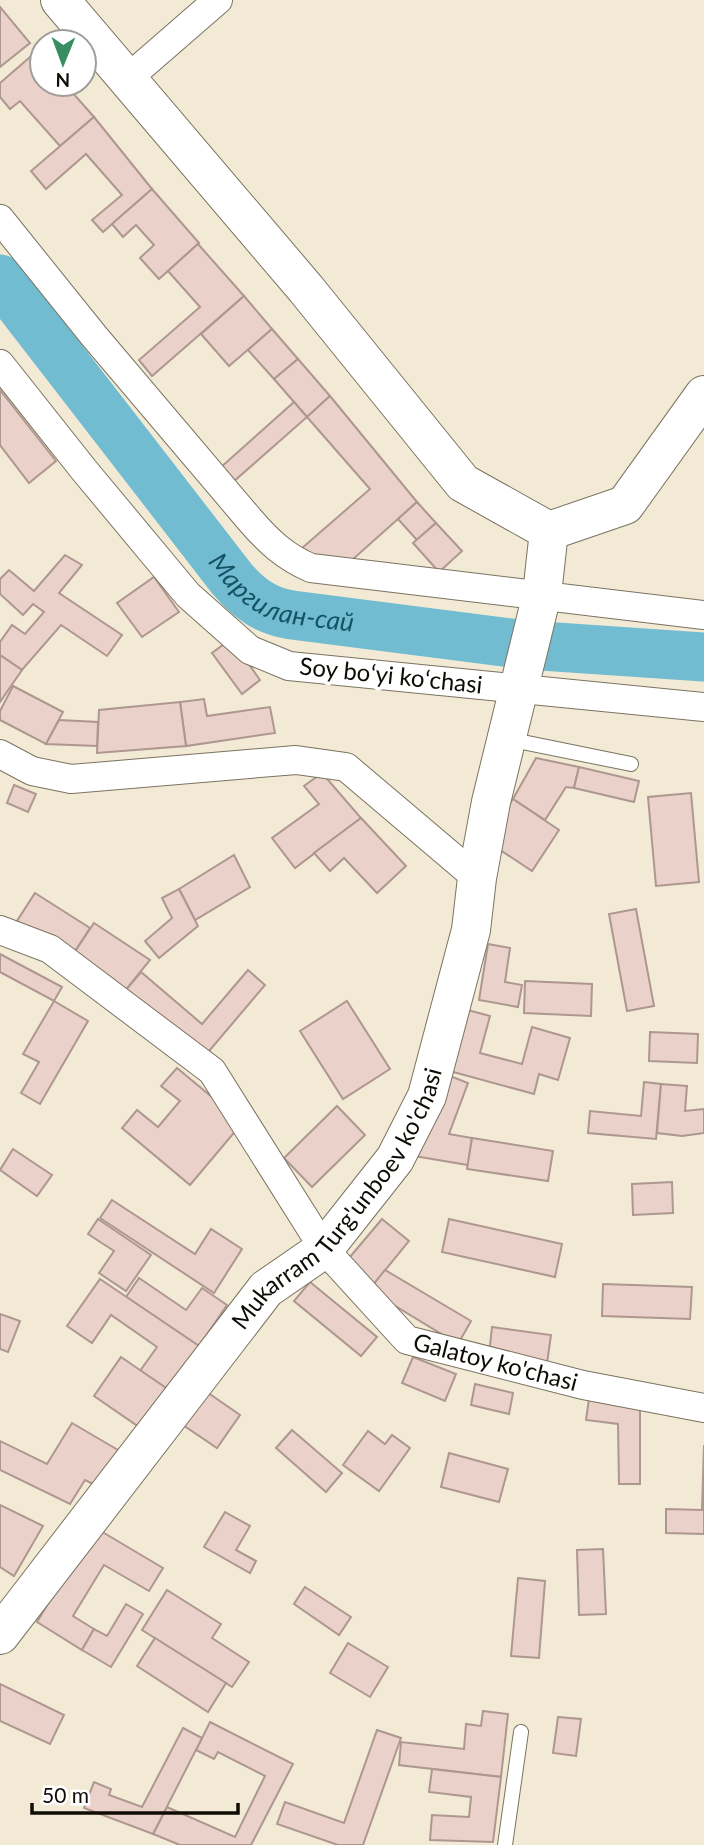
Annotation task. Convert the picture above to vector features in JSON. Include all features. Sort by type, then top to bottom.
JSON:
[{"type":"street","points":[[60,0],[306,289],[463,483],[549,531],[625,505],[704,395]]},
{"type":"street","points":[[127,79],[218,0]]},
{"type":"street","points":[[0,219],[94,336],[250,520],[273,546],[293,561],[311,568],[704,615]]},
{"type":"street","name":"Soy boʻyi koʻchasi","points":[[0,364],[188,595],[250,650],[289,666],[704,707]]},
{"type":"street","name":"Mukarram Turg'unboev ko'chasi","points":[[0,1635],[266,1289],[324,1249],[395,1159],[427,1096],[471,930],[491,802],[542,594],[549,531]]},
{"type":"street","points":[[0,754],[32,771],[71,779],[296,760],[346,767],[477,878]]},
{"type":"street","points":[[0,930],[50,949],[212,1072],[324,1249]]},
{"type":"street","name":"Galatoy ko'chasi","points":[[324,1249],[407,1340],[583,1385],[704,1408]]},
{"type":"lane","points":[[506,739],[631,764]]},
{"type":"lane","points":[[505,1845],[521,1732]]},
{"type":"building","points":[[0,7],[28,41],[28,45],[0,67]]},
{"type":"building","points":[[28,59],[28,98],[77,98],[94,117],[60,146],[20,101],[10,109],[0,97],[0,83]]},
{"type":"building","points":[[94,117],[152,189],[103,232],[92,220],[122,195],[86,154],[46,189],[31,171]]},
{"type":"building","points":[[152,189],[199,243],[159,279],[140,258],[154,245],[136,225],[123,237],[112,224]]},
{"type":"building","points":[[198,244],[244,296],[152,376],[139,360],[200,307],[168,271]]},
{"type":"building","points":[[244,296],[272,329],[229,366],[201,334]]},
{"type":"building","points":[[272,329],[298,359],[274,379],[248,350]]},
{"type":"building","points":[[298,359],[330,396],[307,417],[274,379]]},
{"type":"building","points":[[0,390],[56,461],[29,483],[0,445]]},
{"type":"building","points":[[330,396],[417,502],[342,569],[294,555],[370,489],[307,417]]},
{"type":"building","points":[[294,402],[307,417],[233,482],[220,468]]},
{"type":"building","points":[[417,502],[436,523],[417,540],[398,519]]},
{"type":"building","points":[[436,523],[462,551],[439,572],[413,543]]},
{"type":"building","points":[[65,555],[82,565],[59,593],[122,635],[107,656],[61,625],[22,670],[0,655],[0,642],[12,625],[25,634],[44,612],[33,604],[23,615],[0,594],[0,579],[9,570],[34,591]]},
{"type":"building","points":[[154,577],[179,612],[142,637],[117,603]]},
{"type":"building","points":[[231,639],[260,680],[242,694],[212,653]]},
{"type":"building","points":[[0,655],[22,670],[0,702]]},
{"type":"building","points":[[13,686],[63,712],[46,744],[0,720],[0,711]]},
{"type":"building","points":[[204,699],[207,716],[270,707],[275,733],[186,746],[180,702]]},
{"type":"building","points":[[180,702],[186,746],[97,753],[99,710]]},
{"type":"building","points":[[59,720],[98,722],[97,746],[46,744]]},
{"type":"building","points":[[536,758],[579,767],[574,788],[566,787],[545,820],[513,799]]},
{"type":"building","points":[[579,767],[639,781],[634,802],[574,788]]},
{"type":"building","points":[[322,773],[361,818],[295,868],[272,838],[319,804],[304,786]]},
{"type":"building","points":[[14,785],[36,794],[28,812],[7,803]]},
{"type":"building","points":[[691,793],[699,882],[656,886],[648,797]]},
{"type":"building","points":[[513,799],[559,830],[532,871],[485,840]]},
{"type":"building","points":[[361,818],[406,866],[377,893],[344,858],[330,871],[314,853]]},
{"type":"building","points":[[234,855],[250,887],[195,920],[179,889]]},
{"type":"building","points":[[179,889],[198,926],[159,958],[145,941],[172,918],[162,898]]},
{"type":"building","points":[[35,893],[90,928],[72,956],[17,921]]},
{"type":"building","points":[[636,909],[654,1006],[627,1011],[609,914]]},
{"type":"building","points":[[94,923],[150,960],[125,991],[72,956]]},
{"type":"building","points":[[488,944],[510,948],[505,982],[522,985],[518,1007],[479,1000]]},
{"type":"building","points":[[0,954],[62,987],[54,1001],[0,972]]},
{"type":"building","points":[[248,970],[265,985],[204,1057],[125,991],[141,972],[202,1024]]},
{"type":"building","points":[[525,981],[592,984],[591,1016],[524,1013]]},
{"type":"building","points":[[54,1001],[88,1021],[40,1104],[21,1093],[39,1062],[23,1054]]},
{"type":"building","points":[[347,1001],[390,1069],[343,1099],[300,1031]]},
{"type":"building","points":[[464,1009],[490,1016],[480,1053],[522,1064],[532,1027],[570,1038],[558,1080],[539,1074],[534,1094],[446,1070]]},
{"type":"building","points":[[650,1032],[698,1034],[697,1063],[649,1061]]},
{"type":"building","points":[[177,1068],[224,1107],[238,1128],[190,1185],[122,1128],[137,1110],[158,1127],[180,1101],[161,1086]]},
{"type":"building","points":[[445,1074],[468,1083],[449,1134],[472,1138],[468,1165],[414,1156]]},
{"type":"building","points":[[644,1082],[661,1084],[656,1139],[588,1133],[590,1111],[641,1116]]},
{"type":"building","points":[[661,1084],[687,1086],[685,1111],[704,1109],[704,1133],[682,1136],[657,1133]]},
{"type":"building","points":[[337,1106],[365,1135],[312,1187],[284,1158]]},
{"type":"building","points":[[472,1138],[553,1151],[548,1181],[467,1169]]},
{"type":"building","points":[[13,1149],[52,1175],[37,1196],[0,1170]]},
{"type":"building","points":[[672,1182],[673,1213],[633,1215],[632,1184]]},
{"type":"building","points":[[112,1200],[195,1254],[211,1229],[242,1249],[214,1293],[100,1218]]},
{"type":"building","points":[[98,1219],[151,1255],[126,1291],[99,1273],[114,1251],[88,1234]]},
{"type":"building","points":[[382,1219],[409,1241],[369,1290],[344,1264]]},
{"type":"building","points":[[449,1219],[562,1244],[555,1277],[442,1252]]},
{"type":"building","points":[[385,1270],[471,1321],[458,1344],[369,1290]]},
{"type":"building","points":[[139,1278],[186,1310],[202,1288],[227,1305],[199,1346],[126,1297]]},
{"type":"building","points":[[100,1279],[199,1346],[169,1390],[140,1371],[157,1347],[111,1315],[92,1343],[67,1326]]},
{"type":"building","points":[[310,1282],[377,1337],[361,1356],[294,1301]]},
{"type":"building","points":[[603,1284],[692,1287],[690,1319],[602,1316]]},
{"type":"building","points":[[0,1314],[20,1321],[8,1352],[0,1349]]},
{"type":"building","points":[[492,1327],[551,1335],[547,1363],[489,1355]]},
{"type":"building","points":[[121,1357],[169,1390],[142,1429],[94,1396]]},
{"type":"building","points":[[413,1357],[456,1374],[445,1401],[402,1383]]},
{"type":"building","points":[[475,1384],[513,1393],[509,1414],[471,1405]]},
{"type":"building","points":[[204,1390],[240,1415],[217,1448],[180,1423]]},
{"type":"building","points":[[589,1399],[640,1407],[640,1484],[619,1484],[618,1424],[586,1420]]},
{"type":"building","points":[[72,1423],[118,1450],[97,1486],[85,1480],[70,1504],[0,1470],[0,1441],[47,1464]]},
{"type":"building","points":[[292,1430],[342,1473],[326,1492],[276,1448]]},
{"type":"building","points":[[368,1431],[385,1444],[392,1435],[410,1448],[379,1491],[343,1465]]},
{"type":"building","points":[[704,1445],[704,1534],[666,1533],[666,1509],[702,1510]]},
{"type":"building","points":[[449,1453],[508,1469],[499,1502],[441,1487]]},
{"type":"building","points":[[0,1505],[43,1526],[14,1576],[0,1567]]},
{"type":"building","points":[[225,1512],[250,1526],[236,1550],[256,1561],[250,1573],[204,1547]]},
{"type":"building","points":[[94,1527],[163,1568],[149,1591],[104,1565],[73,1616],[94,1629],[82,1650],[37,1622]]},
{"type":"building","points":[[603,1549],[606,1614],[579,1615],[577,1550]]},
{"type":"building","points":[[518,1578],[545,1581],[539,1658],[511,1656]]},
{"type":"building","points":[[305,1587],[351,1617],[339,1635],[294,1604]]},
{"type":"building","points":[[167,1590],[221,1624],[212,1638],[249,1662],[232,1687],[142,1630]]},
{"type":"building","points":[[126,1604],[143,1614],[111,1667],[82,1650],[94,1629],[107,1636]]},
{"type":"building","points":[[155,1638],[226,1683],[208,1712],[137,1666]]},
{"type":"building","points":[[348,1643],[388,1667],[370,1697],[330,1673]]},
{"type":"building","points":[[0,1684],[64,1715],[50,1744],[0,1721]]},
{"type":"building","points":[[483,1711],[508,1714],[501,1777],[399,1765],[401,1742],[464,1749],[466,1724],[481,1726]]},
{"type":"building","points":[[558,1717],[581,1719],[576,1756],[553,1753]]},
{"type":"building","points":[[210,1722],[293,1764],[251,1845],[180,1845],[153,1834],[167,1807],[235,1837],[265,1776],[218,1752],[214,1759],[196,1750]]},
{"type":"building","points":[[183,1728],[202,1738],[153,1834],[84,1808],[94,1782],[111,1789],[109,1795],[142,1807]]},
{"type":"building","points":[[377,1730],[401,1738],[363,1845],[338,1845],[277,1824],[285,1802],[344,1823]]},
{"type":"building","points":[[432,1769],[501,1777],[493,1842],[430,1840],[432,1815],[469,1817],[471,1797],[429,1792]]},
{"type":"waterway","name":"Маргилан-сай","points":[[0,279],[232,579],[245,593],[266,607],[292,615],[527,645],[704,657]]}]
